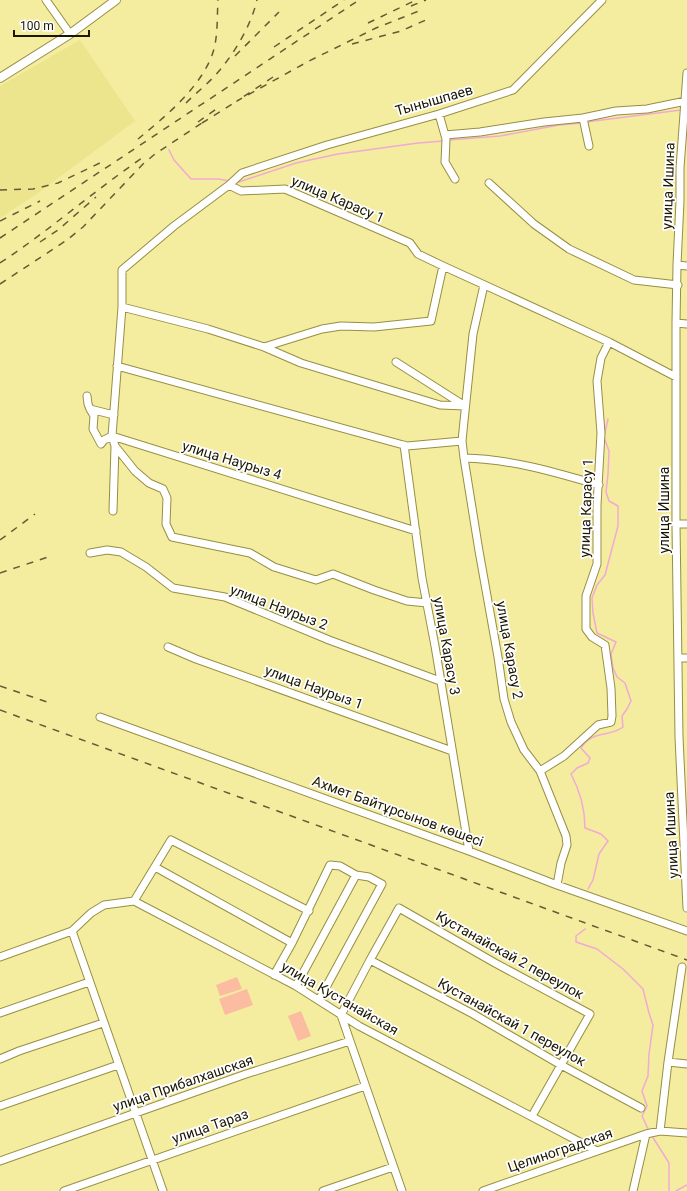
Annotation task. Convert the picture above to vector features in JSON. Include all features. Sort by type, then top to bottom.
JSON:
[{"type":"main road","points":[[0,78],[70,34],[116,0]]},
{"type":"street","points":[[46,0],[70,34]]},
{"type":"street","name":"Тынышпаев","points":[[229,185],[242,173],[326,145],[439,114],[513,90],[602,0]]},
{"type":"street","points":[[446,140],[480,132],[544,122],[584,118],[616,111],[647,109],[686,101],[687,74]]},
{"type":"street","name":"улица Ишина","points":[[686,101],[680,168],[677,265],[676,524],[687,908]]},
{"type":"street","points":[[439,114],[446,140],[445,162],[455,180]]},
{"type":"street","points":[[584,118],[589,146]]},
{"type":"street","points":[[489,183],[534,224],[569,249],[634,280],[678,285]]},
{"type":"street","points":[[113,511],[115,446],[112,436],[122,307],[122,270],[174,226],[229,185]]},
{"type":"street","name":"улица Карасу 1","points":[[229,185],[241,190],[285,189],[410,243],[418,254],[608,342],[676,377]]},
{"type":"street","points":[[677,265],[687,266]]},
{"type":"street","points":[[264,347],[341,326],[374,327],[431,321],[442,266]]},
{"type":"street","name":"улица Карасу 2","points":[[484,285],[473,334],[462,441],[464,458],[504,699],[511,722],[524,750],[540,771],[566,836],[567,845],[561,863],[557,885]]},
{"type":"street","points":[[122,307],[208,329],[264,347],[301,363],[440,405],[465,406]]},
{"type":"street","points":[[676,323],[687,324]]},
{"type":"street","name":"улица Карасу 1","points":[[540,771],[564,756],[598,725],[611,722],[612,716],[612,688],[605,645],[592,637],[586,629],[586,596],[597,564],[597,505],[602,433],[597,381],[602,358],[608,342]]},
{"type":"street","points":[[396,362],[465,406]]},
{"type":"street","points":[[117,366],[404,445],[462,441]]},
{"type":"street","points":[[87,396],[88,404],[94,416],[93,429],[101,444],[104,440],[112,436]]},
{"type":"street","points":[[90,408],[114,415]]},
{"type":"street","name":"улица Наурыз 4","points":[[112,436],[416,530]]},
{"type":"street","name":"улица Карасу 3","points":[[404,445],[422,578],[469,851]]},
{"type":"street","points":[[115,446],[135,471],[149,483],[163,488],[167,498],[166,524],[172,537],[250,554],[274,567],[316,580],[333,574],[407,601],[427,603]]},
{"type":"street","points":[[464,458],[487,459],[516,463],[556,472],[599,485]]},
{"type":"street","points":[[676,524],[687,524]]},
{"type":"street","name":"улица Наурыз 2","points":[[90,553],[107,550],[121,552],[146,567],[173,588],[222,598],[225,597],[330,640],[440,681]]},
{"type":"street","name":"улица Наурыз 1","points":[[168,647],[196,659],[452,750]]},
{"type":"street","points":[[679,658],[687,658]]},
{"type":"street","name":"Ахмет Байтұрсынов көшесі","points":[[100,717],[469,851],[557,885],[687,931]]},
{"type":"street","points":[[0,957],[72,932],[91,912],[104,905],[134,901],[171,840],[309,911]]},
{"type":"street","points":[[274,975],[309,911],[330,865],[340,866],[356,875],[369,878],[382,884],[319,1000]]},
{"type":"street","points":[[155,867],[292,943]]},
{"type":"street","points":[[296,986],[356,875]]},
{"type":"street","name":"улица Кустанайская","points":[[134,901],[296,986],[359,1026],[597,1151]]},
{"type":"street","name":"Кустанайскай 2 переулок","points":[[370,960],[399,908],[495,963],[590,1014],[532,1116]]},
{"type":"street","points":[[72,932],[163,1191]]},
{"type":"street","points":[[370,960],[342,1015],[402,1191]]},
{"type":"street","name":"Кустанайскай 1 переулок","points":[[370,960],[474,1014],[561,1065],[641,1108]]},
{"type":"street","points":[[682,967],[668,1062],[660,1131],[687,1133]]},
{"type":"street","points":[[0,1013],[89,982]]},
{"type":"street","points":[[0,1059],[19,1051],[103,1023]]},
{"type":"street","name":"улица Прибалхашская","points":[[0,1161],[246,1074],[350,1041]]},
{"type":"street","points":[[668,1062],[687,1064]]},
{"type":"street","points":[[0,1106],[118,1066]]},
{"type":"street","name":"улица Тараз","points":[[64,1191],[365,1086]]},
{"type":"street","name":"Целиноградская","points":[[483,1191],[646,1134],[660,1131]]},
{"type":"street","points":[[633,1191],[646,1134]]},
{"type":"street","points":[[323,1191],[393,1166]]},
{"type":"shaded area","points":[[80,40],[135,121],[38,193],[0,218],[0,86]]},
{"type":"shaded area","points":[[237,977],[242,989],[220,996],[216,985]]},
{"type":"shaded area","points":[[247,989],[253,1005],[225,1015],[219,999]]},
{"type":"shaded area","points":[[301,1011],[311,1036],[298,1041],[288,1016]]},
{"type":"waterway","points":[[586,122],[681,110]]},
{"type":"waterway","points":[[449,140],[500,136],[559,125],[582,123]]},
{"type":"waterway","points":[[236,182],[296,163],[338,154],[443,141]]},
{"type":"waterway","points":[[169,150],[174,160],[191,179],[218,179],[230,181]]},
{"type":"waterway","points":[[588,889],[593,880],[599,854],[608,841],[601,834],[585,828],[581,800],[571,774],[577,768],[588,763],[590,758],[581,748],[585,742],[595,736],[612,732],[623,727],[622,716],[631,701],[625,683],[617,677],[613,668],[611,654],[616,642],[597,633],[593,613],[592,598],[597,585],[605,575],[618,526],[618,506],[609,501],[606,492],[609,451],[604,437],[608,419]]},
{"type":"waterway","points":[[585,929],[576,936],[576,942],[597,949],[623,969],[643,989],[653,1025],[648,1076],[642,1091],[647,1106],[642,1116],[649,1131]]},
{"type":"waterway","points":[[652,1136],[669,1163],[669,1191]]},
{"type":"waterway","points":[[676,1191],[687,1185]]},
{"type":"railway","points":[[138,139],[172,110],[202,75],[214,49],[217,31],[218,0]]},
{"type":"railway","points":[[186,103],[208,83],[231,55],[247,28],[257,0]]},
{"type":"railway","points":[[274,47],[344,0]]},
{"type":"railway","points":[[0,238],[359,0]]},
{"type":"railway","points":[[368,23],[416,0]]},
{"type":"railway","points":[[411,6],[426,0]]},
{"type":"railway","points":[[273,77],[237,101],[309,61],[376,28],[424,9]]},
{"type":"railway","points":[[235,56],[279,12]]},
{"type":"railway","points":[[352,44],[401,31],[428,19]]},
{"type":"railway","points":[[202,123],[237,101]]},
{"type":"railway","points":[[198,122],[219,107]]},
{"type":"railway","points":[[0,284],[67,240],[83,227],[143,164],[155,154],[205,121]]},
{"type":"railway","points":[[0,263],[145,156]]},
{"type":"railway","points":[[0,190],[33,189],[58,183],[104,161]]},
{"type":"railway","points":[[40,242],[58,230],[96,197]]},
{"type":"railway","points":[[0,221],[40,201]]},
{"type":"railway","points":[[0,540],[35,514]]},
{"type":"railway","points":[[0,573],[51,556]]},
{"type":"railway","points":[[0,686],[47,702]]},
{"type":"railway","points":[[0,710],[687,960]]}]
